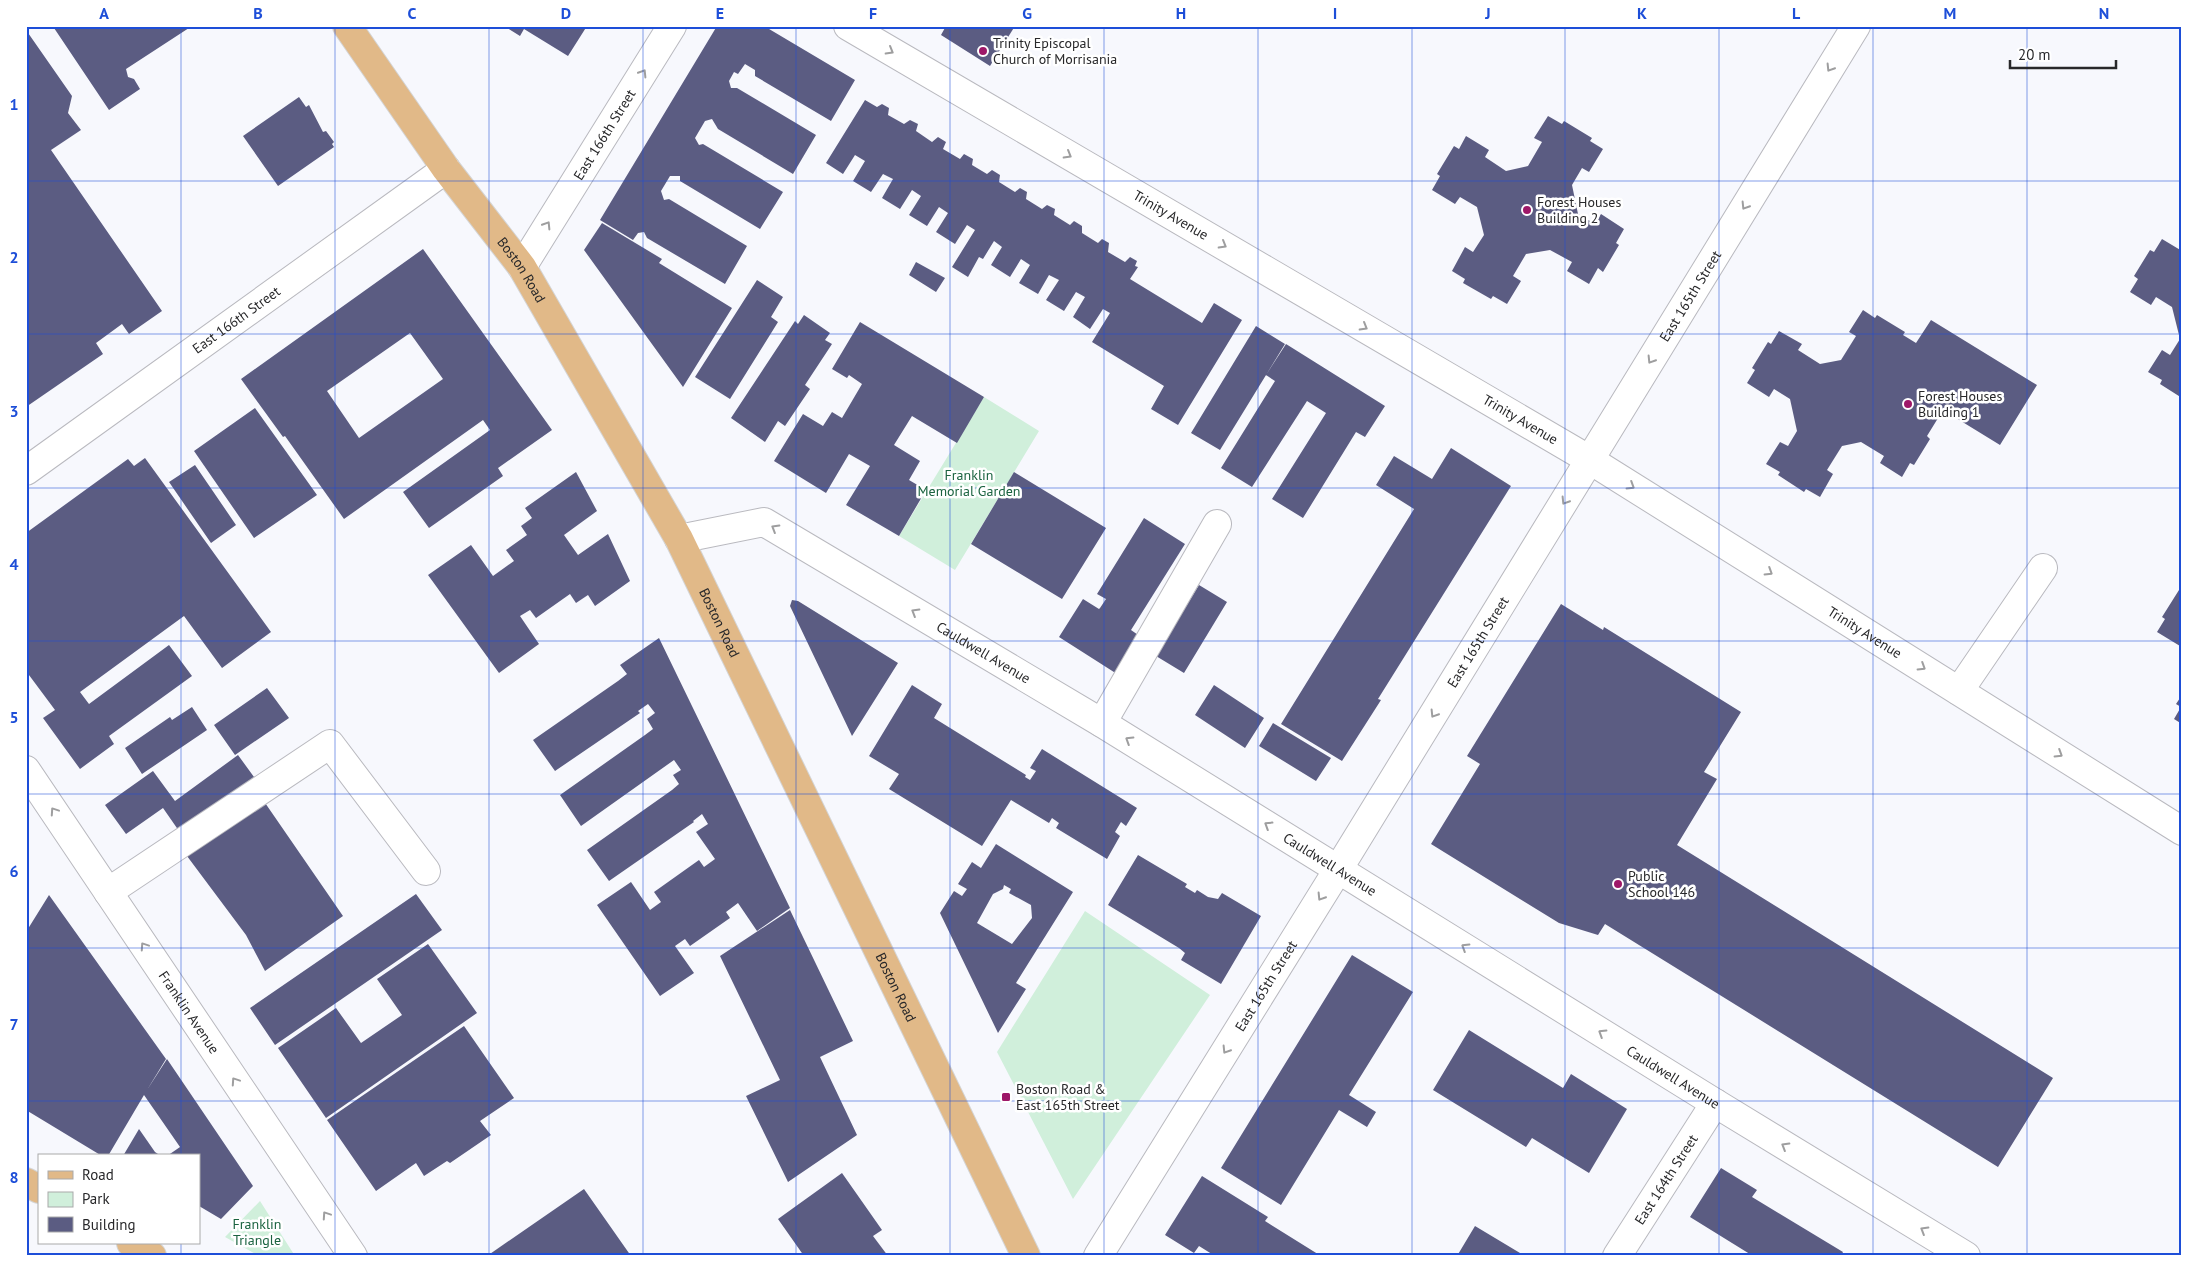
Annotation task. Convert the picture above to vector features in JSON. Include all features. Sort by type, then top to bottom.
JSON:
[{"type":"main road","name":"Boston Road","points":[[348,26],[446,169],[522,267],[679,538],[1026,1256]]},
{"type":"main road","points":[[26,1182],[38,1189]]},
{"type":"main road","points":[[133,1244],[152,1256]]},
{"type":"street","name":"East 166th Street","points":[[522,267],[672,26]]},
{"type":"street","name":"Trinity Avenue","points":[[848,26],[1590,460],[2182,831]]},
{"type":"street","name":"East 165th Street","points":[[1098,1256],[1339,868],[1856,26]]},
{"type":"street","name":"East 166th Street","points":[[26,471],[446,169]]},
{"type":"street","name":"Cauldwell Avenue","points":[[679,538],[764,522],[1102,723],[1339,868],[1715,1103],[1966,1256]]},
{"type":"street","points":[[1102,723],[1217,524]]},
{"type":"street","points":[[1959,690],[2043,568]]},
{"type":"street","points":[[108,892],[330,744],[426,871]]},
{"type":"street","name":"Franklin Avenue","points":[[26,770],[353,1256]]},
{"type":"street","name":"East 164th Street","points":[[1617,1256],[1715,1103]]},
{"type":"green space","name":"Franklin Memorial Garden","points":[[984,397],[1039,431],[955,570],[899,536]]},
{"type":"green space","points":[[1085,911],[1210,995],[1073,1199],[997,1052]]},
{"type":"green space","name":"Franklin Triangle","points":[[260,1201],[295,1256],[259,1256],[225,1237]]},
{"type":"building","points":[[56,26],[192,26],[126,69],[128,77],[134,79],[140,89],[109,110],[54,28]]},
{"type":"building","points":[[504,26],[587,26],[568,56],[524,29],[520,36]]},
{"type":"building","points":[[717,26],[764,26],[855,80],[831,121],[755,76],[755,70],[745,64],[738,74],[734,72],[729,81],[731,88],[737,88],[816,135],[793,174],[718,129],[712,119],[705,121],[695,138],[699,145],[703,144],[783,192],[760,229],[680,181],[680,176],[670,176],[661,191],[664,200],[669,199],[747,246],[725,284],[647,238],[644,232],[638,233],[633,240],[600,220]]},
{"type":"building","name":"Trinity Episcopal Church of Morrisania","points":[[946,26],[1015,26],[990,66],[941,35]]},
{"type":"building","points":[[26,30],[72,96],[68,113],[81,130],[51,150],[162,311],[129,334],[122,324],[96,343],[103,354],[26,407]]},
{"type":"building","points":[[299,97],[306,107],[309,105],[323,132],[326,131],[334,142],[332,144],[334,147],[278,186],[243,136]]},
{"type":"building","points":[[865,100],[877,107],[882,104],[889,108],[888,115],[904,124],[910,120],[918,124],[916,131],[932,142],[938,137],[946,142],[943,149],[960,159],[964,154],[973,159],[972,165],[987,174],[992,170],[1000,175],[999,182],[1015,192],[1020,188],[1027,192],[1026,199],[1042,209],[1047,205],[1055,209],[1054,215],[1070,225],[1074,221],[1082,226],[1082,233],[1098,243],[1102,239],[1109,243],[1108,252],[1125,262],[1130,257],[1137,261],[1135,266],[1138,267],[1130,279],[1202,323],[1214,303],[1242,320],[1178,425],[1151,409],[1164,386],[1092,342],[1110,313],[1103,309],[1090,329],[1073,317],[1085,297],[1076,292],[1064,311],[1046,300],[1059,280],[1049,275],[1038,294],[1019,283],[1030,265],[1021,259],[1010,277],[991,265],[1002,247],[994,241],[983,259],[979,257],[968,277],[952,267],[975,230],[967,225],[955,244],[936,232],[948,213],[939,207],[927,226],[909,215],[921,196],[912,190],[900,209],[882,198],[893,179],[883,174],[871,192],[853,181],[865,161],[855,155],[843,174],[826,163]]},
{"type":"building","name":"Forest Houses Building 2","points":[[1548,116],[1562,124],[1564,121],[1592,138],[1590,141],[1603,149],[1589,172],[1582,168],[1572,185],[1578,214],[1595,224],[1601,214],[1624,229],[1616,243],[1619,245],[1603,272],[1598,268],[1589,284],[1567,271],[1572,262],[1550,250],[1526,254],[1513,276],[1521,281],[1507,304],[1493,296],[1491,299],[1463,283],[1465,279],[1452,271],[1465,247],[1473,252],[1484,235],[1477,207],[1460,197],[1455,204],[1432,190],[1440,176],[1437,174],[1454,146],[1459,149],[1466,136],[1489,150],[1485,157],[1506,171],[1528,166],[1542,142],[1534,138]]},
{"type":"building","points":[[602,223],[662,259],[659,263],[732,308],[683,387],[584,250]]},
{"type":"building","points":[[2162,239],[2182,251],[2180,259],[2182,260],[2182,398],[2160,384],[2162,380],[2148,372],[2162,350],[2170,355],[2180,339],[2172,307],[2156,297],[2151,305],[2130,292],[2138,279],[2134,276],[2150,250],[2154,252]]},
{"type":"building","points":[[423,249],[552,430],[498,468],[503,476],[429,528],[403,492],[490,430],[483,420],[344,519],[285,436],[283,437],[241,379]],"holes":[[[410,333],[443,379],[359,438],[327,391]]]},
{"type":"building","points":[[916,262],[945,278],[936,292],[909,275]]},
{"type":"building","points":[[757,280],[783,297],[771,317],[778,322],[730,399],[695,377]]},
{"type":"building","name":"Forest Houses Building 1","points":[[1863,310],[1875,318],[1877,315],[1905,332],[1903,335],[1916,343],[1931,320],[2037,385],[2000,445],[1943,410],[1927,436],[1930,439],[1914,465],[1910,463],[1902,477],[1880,463],[1884,456],[1861,442],[1842,446],[1827,470],[1833,474],[1820,497],[1806,489],[1804,492],[1778,475],[1780,472],[1766,464],[1780,442],[1788,446],[1797,431],[1790,399],[1774,389],[1769,397],[1747,383],[1755,370],[1752,368],[1768,342],[1771,344],[1779,331],[1802,344],[1798,350],[1820,364],[1841,360],[1856,336],[1849,332]]},
{"type":"building","points":[[804,315],[830,333],[825,340],[832,344],[805,385],[810,389],[785,426],[778,421],[765,442],[731,418],[795,321],[798,324]]},
{"type":"building","points":[[860,322],[984,397],[957,443],[912,416],[894,445],[920,461],[909,480],[926,490],[899,536],[846,505],[870,466],[849,454],[826,493],[774,461],[803,414],[823,426],[832,412],[842,418],[862,384],[849,375],[847,378],[832,369]]},
{"type":"building","points":[[1256,326],[1285,344],[1220,450],[1191,433]]},
{"type":"building","points":[[1286,344],[1385,406],[1365,437],[1356,432],[1303,518],[1272,499],[1326,413],[1307,401],[1252,487],[1221,468],[1275,381],[1266,375]]},
{"type":"building","points":[[255,408],[317,495],[254,538],[194,451]]},
{"type":"building","points":[[1451,448],[1511,486],[1378,699],[1381,700],[1342,761],[1281,724],[1414,509],[1376,485],[1394,456],[1432,479]]},
{"type":"building","points":[[145,458],[271,632],[222,668],[184,616],[80,692],[89,704],[169,645],[192,676],[109,736],[114,744],[80,769],[43,718],[55,710],[26,671],[26,533],[128,459],[134,466]]},
{"type":"building","points":[[195,465],[236,525],[211,543],[169,482]]},
{"type":"building","points":[[576,472],[597,511],[564,535],[578,555],[608,534],[630,581],[595,606],[588,595],[576,603],[570,594],[536,618],[530,610],[520,616],[539,644],[499,673],[428,575],[471,545],[493,576],[514,561],[506,550],[527,535],[521,526],[532,518],[525,508]]},
{"type":"building","points":[[1014,472],[1106,528],[1062,599],[971,544]]},
{"type":"building","points":[[1144,518],[1185,544],[1131,630],[1141,637],[1117,674],[1059,637],[1083,599],[1100,608],[1106,599],[1097,594]]},
{"type":"building","points":[[1199,585],[1227,602],[1184,673],[1156,656]]},
{"type":"building","points":[[2179,590],[2182,591],[2182,643],[2180,646],[2157,632],[2165,619],[2162,617]]},
{"type":"building","points":[[792,600],[798,601],[898,663],[852,736],[790,606]]},
{"type":"building","name":"Public School 146","points":[[1561,604],[1603,630],[1604,627],[1741,712],[1704,772],[1717,779],[1677,845],[2053,1078],[1998,1167],[1605,924],[1598,935],[1559,923],[1431,844],[1480,764],[1467,756]]},
{"type":"building","points":[[659,638],[790,908],[757,931],[738,903],[726,912],[730,918],[690,946],[685,939],[675,946],[694,973],[660,996],[597,905],[631,882],[650,910],[661,902],[654,892],[699,860],[704,867],[715,859],[696,832],[708,824],[702,814],[694,822],[609,881],[587,850],[672,790],[679,784],[673,775],[681,770],[674,760],[581,826],[560,795],[653,729],[647,719],[655,713],[648,704],[638,711],[640,713],[555,771],[533,740],[627,674],[620,665]]},
{"type":"building","points":[[912,685],[942,704],[934,718],[1026,775],[1025,777],[1030,780],[1036,771],[1030,768],[1042,749],[1137,808],[1126,826],[1121,822],[1115,832],[1120,836],[1107,859],[1056,828],[1059,823],[1052,818],[1049,823],[1011,800],[982,846],[889,789],[899,774],[869,756]]},
{"type":"building","points":[[1214,685],[1264,718],[1245,748],[1195,715]]},
{"type":"building","points":[[267,688],[289,718],[235,755],[214,725]]},
{"type":"building","points":[[2182,695],[2182,724],[2174,719],[2181,707],[2176,704]]},
{"type":"building","points":[[192,707],[207,730],[142,774],[125,748],[170,717],[172,720]]},
{"type":"building","points":[[1273,723],[1331,758],[1316,781],[1259,746]]},
{"type":"building","points":[[238,755],[254,777],[179,831],[163,808],[126,834],[105,805],[153,771],[175,801]]},
{"type":"building","points":[[261,797],[343,916],[265,971],[246,935],[184,852]]},
{"type":"building","points":[[996,844],[1073,892],[1016,983],[1026,989],[998,1033],[940,913],[954,891],[962,896],[967,889],[958,884],[972,862],[981,868]],"holes":[[[1004,885],[1011,889],[1009,893],[1031,905],[1032,918],[1012,944],[977,923],[993,894],[1003,889]]]},
{"type":"building","points":[[1138,855],[1187,884],[1185,887],[1195,893],[1197,890],[1208,897],[1218,899],[1222,893],[1261,916],[1221,984],[1181,960],[1185,953],[1179,948],[1108,905]]},
{"type":"building","points":[[416,894],[442,930],[275,1045],[250,1008]]},
{"type":"building","points":[[49,895],[166,1059],[147,1090],[167,1059],[253,1186],[221,1219],[200,1207],[200,1154],[170,1154],[180,1147],[144,1095],[109,1154],[99,1154],[26,1110],[26,932]]},
{"type":"building","points":[[790,910],[853,1041],[820,1057],[857,1135],[788,1182],[746,1096],[780,1080],[720,956]]},
{"type":"building","points":[[428,944],[477,1013],[326,1118],[278,1048],[336,1008],[361,1043],[402,1015],[377,979]]},
{"type":"building","points":[[1352,955],[1413,992],[1349,1095],[1376,1112],[1367,1127],[1339,1110],[1281,1205],[1221,1168]]},
{"type":"building","points":[[464,1026],[514,1098],[480,1121],[491,1135],[450,1163],[447,1161],[424,1176],[416,1163],[376,1191],[327,1120]]},
{"type":"building","points":[[1469,1030],[1563,1088],[1571,1074],[1627,1109],[1589,1173],[1532,1138],[1526,1147],[1433,1090]]},
{"type":"building","points":[[139,1129],[158,1154],[124,1154]]},
{"type":"building","points":[[1721,1168],[1757,1190],[1752,1197],[1843,1252],[1841,1256],[1753,1256],[1690,1217]]},
{"type":"building","points":[[842,1173],[882,1230],[873,1236],[888,1256],[804,1256],[778,1219]]},
{"type":"building","points":[[1202,1176],[1268,1217],[1265,1221],[1321,1256],[1215,1256],[1199,1246],[1194,1253],[1165,1235]]},
{"type":"building","points":[[584,1189],[631,1256],[487,1256]]},
{"type":"building","points":[[1475,1226],[1525,1256],[1457,1256]]},
{"type":"place","name":"Trinity Episcopal Church of Morrisania","points":[[983,51]]},
{"type":"place","name":"Forest Houses Building 2","points":[[1527,210]]},
{"type":"place","name":"Forest Houses Building 1","points":[[1908,404]]},
{"type":"place","name":"Public School 146","points":[[1618,884]]},
{"type":"place","name":"Boston Road & East 165th Street","points":[[1006,1097]]}]
